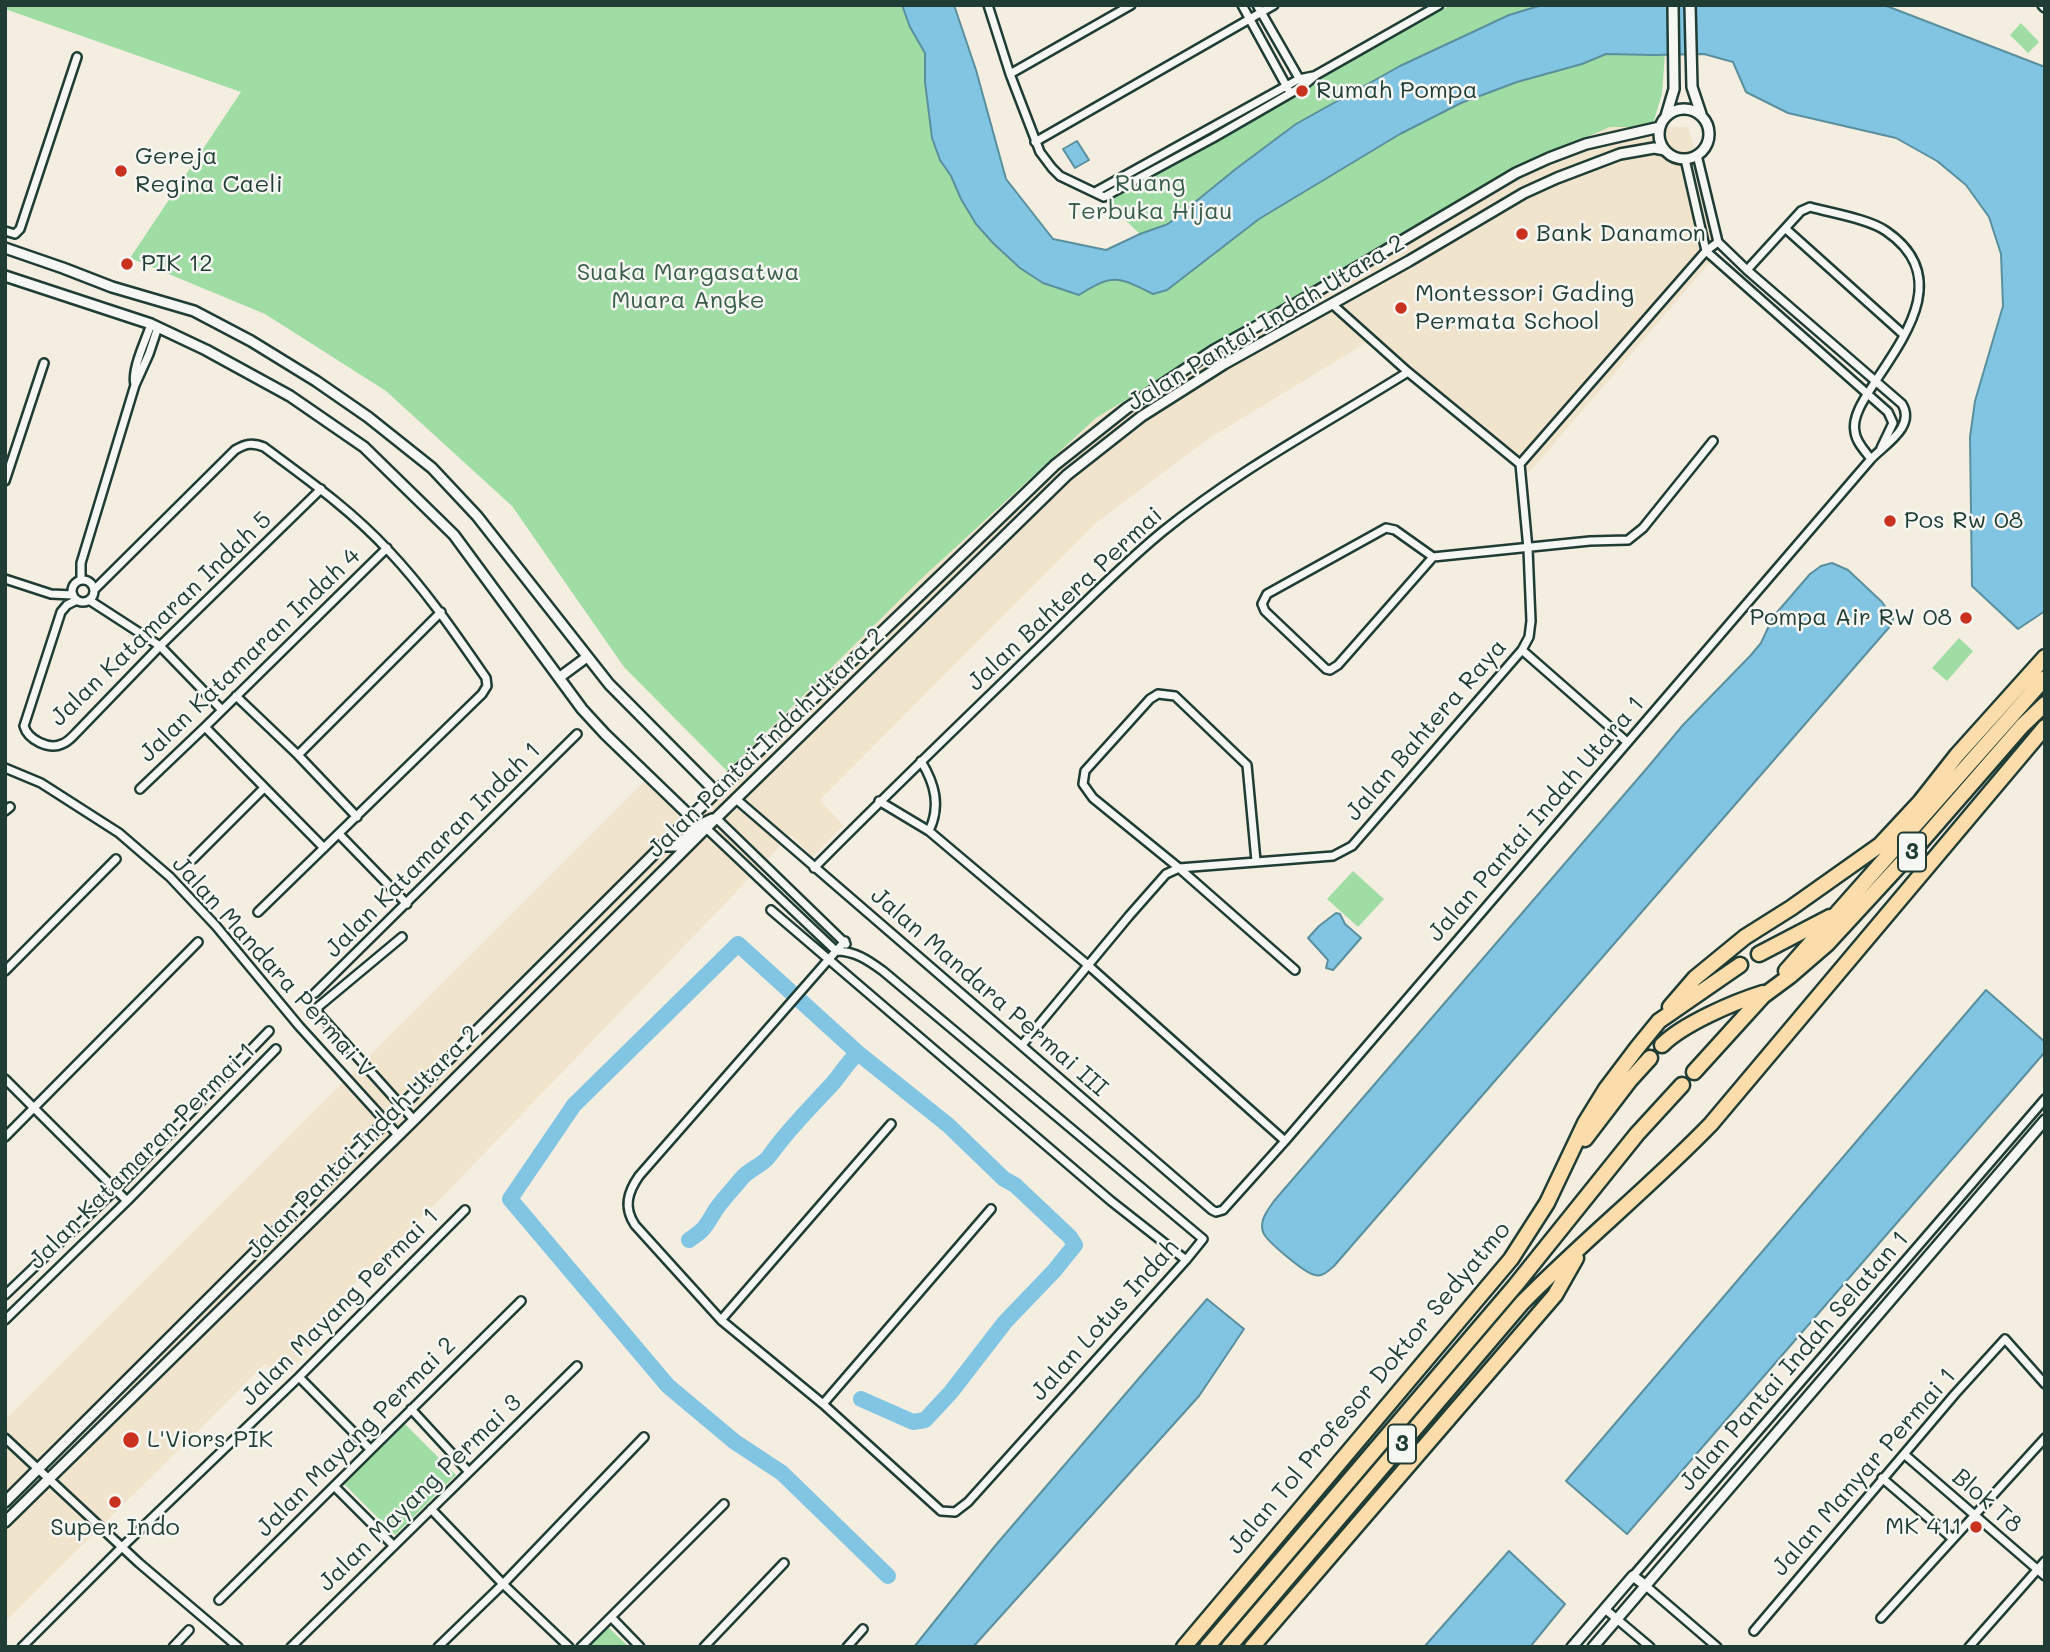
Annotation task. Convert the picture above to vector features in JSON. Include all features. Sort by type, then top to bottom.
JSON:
[{"type":"highway","points":[[1659,1021],[1695,978],[1737,943],[1880,845],[2045,657]]},
{"type":"highway","name":"3","points":[[1694,1072],[1769,991],[2045,678]]},
{"type":"highway","name":"3","points":[[1769,991],[1827,944],[2022,726],[2045,704]]},
{"type":"highway","name":"3","points":[[1229,1647],[1522,1303],[1711,1124],[2045,727]]},
{"type":"highway","points":[[2015,762],[2045,742]]},
{"type":"highway","name":"3","points":[[1759,954],[1837,913]]},
{"type":"highway","name":"Jalan Tol Profesor Doktor Sedyatmo","points":[[1184,1647],[1511,1259],[1546,1203],[1585,1123],[1606,1088],[1659,1021],[1740,965]]},
{"type":"highway","points":[[1662,1045],[1670,1037],[1703,1019],[1769,991]]},
{"type":"highway","points":[[1567,1162],[1650,1058]]},
{"type":"highway","name":"Jalan Tol Profesor Doktor Sedyatmo","points":[[1208,1647],[1515,1286],[1637,1134],[1682,1085]]},
{"type":"highway","name":"3","points":[[1252,1647],[1555,1295],[1582,1247]]},
{"type":"street","points":[[1010,74],[1131,5]]},
{"type":"street","points":[[1242,5],[1288,90]]},
{"type":"street","points":[[1035,142],[1250,19],[1259,9],[1274,5]]},
{"type":"street","points":[[990,6],[1010,74],[1035,142],[1047,162],[1060,176],[1107,197],[1301,82],[1438,5]]},
{"type":"street","points":[[1673,5],[1674,89],[1666,116],[1658,127],[1662,149],[1677,158],[1685,159],[1697,155],[1708,140],[1707,125],[1694,95],[1689,5]]},
{"type":"street","points":[[1259,9],[1301,82]]},
{"type":"street","points":[[5,231],[17,233],[20,229],[77,57]]},
{"type":"street","points":[[1095,192],[1288,90]]},
{"type":"street","points":[[1666,116],[1688,109],[1702,116]]},
{"type":"street","name":"Jalan Pantai Indah Utara 2","points":[[5,1502],[716,792],[1055,465],[1127,408],[1214,349],[1516,173],[1586,144],[1658,127]]},
{"type":"street","name":"Jalan Pantai Indah Utara 2","points":[[5,1522],[414,1120],[716,818],[1067,475],[1142,416],[1224,364],[1409,261],[1524,192],[1620,154],[1662,149]]},
{"type":"street","points":[[1697,155],[1718,242],[1876,382]]},
{"type":"street","points":[[1685,159],[1706,251],[1888,412],[1892,418],[1891,430],[1881,448]]},
{"type":"street","points":[[1121,178],[1126,186]]},
{"type":"street","points":[[1693,195],[1705,192]]},
{"type":"street","points":[[1747,270],[1801,211],[1810,207],[1874,225],[1887,232],[1912,256],[1918,268],[1919,303],[1904,335],[1866,394],[1855,423],[1854,432],[1862,449],[1871,459]]},
{"type":"street","points":[[1786,229],[1904,335]]},
{"type":"street","points":[[1332,304],[1408,372],[1520,464],[1706,251],[1718,242]]},
{"type":"street","points":[[5,248],[112,287],[194,311],[251,341],[368,416],[432,468],[477,516],[608,684],[716,792]]},
{"type":"street","points":[[5,275],[155,326],[206,350],[290,396],[363,447],[454,535],[582,709],[692,818]]},
{"type":"street","points":[[80,580],[81,563],[135,385],[149,354],[155,326]]},
{"type":"street","points":[[5,481],[44,363]]},
{"type":"street","name":"Jalan Bahtera Permai","points":[[814,868],[1119,569],[1163,531],[1253,467],[1408,372]]},
{"type":"street","name":"Jalan Pantai Indah Utara 1","points":[[1218,1212],[1227,1206],[1285,1141],[1871,459],[1903,426],[1906,415],[1902,404],[1876,382]]},
{"type":"street","points":[[1433,557],[1338,665],[1330,670],[1265,611],[1262,604],[1267,594],[1381,529],[1390,528],[1433,557],[1590,541],[1628,540],[1713,441]]},
{"type":"street","points":[[5,579],[51,594],[83,602],[89,600],[95,589],[235,450],[249,444],[264,447],[321,489],[387,548],[441,612],[486,678],[487,686],[482,694],[258,912]]},
{"type":"street","name":"Jalan Bahtera Raya","points":[[1179,868],[1333,856],[1352,846],[1522,650],[1529,637],[1531,621],[1520,464]]},
{"type":"street","name":"Jalan Katamaran Indah 5","points":[[75,598],[61,612],[24,726],[28,734],[43,744],[53,746],[63,744],[76,733],[160,646],[321,489]]},
{"type":"street","name":"Jalan Katamaran Indah 4","points":[[140,789],[387,548]]},
{"type":"street","points":[[75,598],[72,589],[80,580],[92,583],[95,589]]},
{"type":"street","points":[[89,600],[160,646],[222,710]]},
{"type":"street","points":[[298,755],[441,612]]},
{"type":"street","points":[[1522,650],[1628,742]]},
{"type":"street","points":[[559,677],[587,657]]},
{"type":"street","points":[[1256,861],[1247,765],[1175,696],[1158,694],[1150,698],[1085,771],[1083,784],[1093,798],[1179,868],[1295,970]]},
{"type":"street","points":[[236,696],[298,755],[357,817]]},
{"type":"street","points":[[205,727],[324,848]]},
{"type":"street","name":"Jalan Katamaran Indah 1","points":[[315,993],[577,734]]},
{"type":"street","points":[[921,761],[931,778],[937,801],[935,820],[929,831]]},
{"type":"street","name":"Jalan Mandara Permai V","points":[[5,768],[41,783],[119,833],[170,877],[398,1135]]},
{"type":"street","points":[[193,859],[264,788]]},
{"type":"street","name":"Jalan Mandara Permai III","points":[[736,799],[1212,1210],[1218,1212]]},
{"type":"street","points":[[879,802],[929,831],[1089,967],[1285,1141]]},
{"type":"street","points":[[664,846],[677,846],[701,824],[716,818],[845,941],[847,951]]},
{"type":"street","points":[[706,828],[836,951]]},
{"type":"street","points":[[339,834],[407,904]]},
{"type":"street","points":[[5,971],[116,859]]},
{"type":"street","points":[[1022,1045],[1166,874],[1179,868]]},
{"type":"street","points":[[771,910],[1111,1201],[1186,1260]]},
{"type":"street","name":"Jalan Katamaran Indah 1","points":[[402,937],[318,1007],[318,1013],[414,1120]]},
{"type":"street","name":"Jalan Lotus Indah","points":[[836,951],[847,951],[863,957],[883,971],[1203,1239],[968,1502],[955,1512],[941,1511],[823,1404],[721,1320],[635,1225],[627,1203],[630,1190],[639,1176],[781,1013],[816,974],[836,951],[845,941]]},
{"type":"street","points":[[5,1137],[198,942]]},
{"type":"street","points":[[5,1296],[115,1190],[269,1031]]},
{"type":"street","name":"Jalan Katamaran Permai 1","points":[[5,1320],[127,1201],[276,1049]]},
{"type":"street","points":[[5,1079],[127,1201]]},
{"type":"street","name":"Jalan Pantai Indah Selatan 1","points":[[1572,1647],[2045,1099]]},
{"type":"street","name":"Jalan Pantai Indah Selatan 1","points":[[1592,1647],[2045,1120]]},
{"type":"street","points":[[721,1320],[891,1124]]},
{"type":"street","points":[[823,1404],[990,1209]]},
{"type":"street","name":"Jalan Mayang Permai 1","points":[[22,1647],[299,1377],[465,1210]]},
{"type":"street","name":"Jalan Mayang Permai 2","points":[[219,1600],[521,1301]]},
{"type":"street","name":"Jalan Manyar Permai 1","points":[[1754,1631],[1882,1478],[2005,1339],[2045,1384]]},
{"type":"street","name":"Jalan Mayang Permai 3","points":[[291,1647],[577,1366]]},
{"type":"street","points":[[299,1377],[370,1449]]},
{"type":"street","points":[[411,1409],[469,1472]]},
{"type":"street","points":[[5,1437],[122,1547],[238,1647]]},
{"type":"street","points":[[438,1647],[503,1584],[644,1437]]},
{"type":"street","points":[[1881,1618],[2045,1438]]},
{"type":"street","name":"Blok T8","points":[[1904,1454],[2045,1576]]},
{"type":"street","name":"Blok T8","points":[[1882,1478],[1953,1539]]},
{"type":"street","points":[[334,1486],[394,1546]]},
{"type":"street","points":[[581,1647],[724,1504]]},
{"type":"street","points":[[431,1509],[503,1584],[569,1647]]},
{"type":"street","points":[[1969,1647],[2045,1561]]},
{"type":"street","points":[[704,1647],[785,1563]]},
{"type":"street","points":[[1633,1576],[1717,1647]]},
{"type":"street","points":[[1605,1609],[1650,1647]]},
{"type":"street","points":[[611,1616],[640,1647]]},
{"type":"street","points":[[848,1647],[863,1629]]},
{"type":"street","points":[[173,1647],[189,1630]]},
{"type":"shaded area","points":[[1610,127],[1688,127],[1722,232],[1712,260],[1528,474],[1369,341],[1208,439],[1097,522],[820,800],[843,825],[813,857],[791,835],[446,1193],[301,1338],[311,1349],[281,1380],[265,1364],[5,1622],[5,1420],[644,782],[681,817],[920,580],[1096,418],[1307,289],[1511,170]]},
{"type":"green space","name":"Suaka Margasatwa Muara Angke","points":[[5,5],[902,5],[910,27],[925,53],[925,82],[932,138],[940,160],[976,224],[1043,283],[1079,295],[1100,283],[1116,280],[1153,294],[1167,290],[1259,219],[1400,134],[1461,103],[1606,54],[1665,54],[1662,94],[1652,127],[1610,127],[1511,170],[1307,289],[1096,418],[920,580],[727,771],[624,667],[512,506],[386,391],[265,314],[130,258],[241,92],[5,9]]},
{"type":"green space","name":"Ruang Terbuka Hijau","points":[[1451,5],[1542,5],[1509,15],[1400,66],[1296,124],[1168,224],[1140,234],[1096,192]]},
{"type":"green space","points":[[2021,23],[2039,42],[2028,53],[2010,35]]},
{"type":"green space","points":[[1959,638],[1973,651],[1947,681],[1932,668]]},
{"type":"green space","points":[[1353,871],[1384,899],[1358,927],[1327,899]]},
{"type":"green space","points":[[405,1424],[456,1475],[395,1535],[344,1484]]},
{"type":"green space","points":[[607,1626],[629,1647],[586,1647]]},
{"type":"water","points":[[902,5],[954,5],[976,70],[1006,179],[1053,239],[1106,250],[1168,224],[1296,124],[1400,66],[1509,15],[1542,5],[1884,5],[2045,67],[2045,611],[2018,629],[1972,586],[1970,437],[1975,401],[2003,306],[2001,254],[1989,217],[1966,185],[1937,161],[1896,138],[1788,113],[1746,92],[1733,62],[1704,54],[1606,54],[1461,103],[1400,134],[1259,219],[1167,290],[1153,294],[1116,280],[1100,283],[1079,295],[1043,283],[1020,268],[976,224],[940,160],[932,138],[925,82],[925,53],[910,27]]},
{"type":"water","points":[[1077,141],[1089,160],[1075,168],[1063,149]]},
{"type":"water","points":[[1832,563],[1848,570],[1882,602],[1893,618],[1892,624],[1334,1266],[1318,1275],[1295,1263],[1263,1232],[1263,1219],[1274,1201],[1683,725],[1751,655],[1761,643],[1773,617],[1810,574],[1821,566]]},
{"type":"water","points":[[1336,913],[1340,914],[1345,924],[1361,938],[1333,970],[1326,968],[1328,960],[1308,938]]},
{"type":"water","points":[[1986,990],[2045,1042],[2045,1052],[1627,1534],[1566,1481]]},
{"type":"water","points":[[1207,1299],[1244,1329],[1199,1396],[973,1647],[914,1647],[995,1546]]},
{"type":"water","points":[[1509,1551],[1565,1604],[1530,1647],[1424,1647]]},
{"type":"waterway","points":[[861,1399],[913,1422],[925,1420],[951,1392],[1005,1322],[1075,1245],[1070,1237],[1015,1185],[1004,1179],[948,1125],[858,1053],[738,944],[574,1105],[510,1199],[668,1386],[735,1442],[782,1473],[888,1576]]},
{"type":"waterway","points":[[689,1240],[704,1228],[744,1176],[767,1158],[858,1053]]},
{"type":"place","name":"Rumah Pompa","points":[[1302,91]]},
{"type":"place","name":"Gereja Regina Caeli","points":[[121,171]]},
{"type":"place","name":"Bank Danamon","points":[[1522,234]]},
{"type":"place","name":"PIK 12","points":[[127,264]]},
{"type":"place","name":"Montessori Gading Permata School","points":[[1401,308]]},
{"type":"place","name":"Pos Rw 08","points":[[1890,521]]},
{"type":"place","name":"Pompa Air RW 08","points":[[1966,618]]},
{"type":"place","name":"L'Viors PIK","points":[[131,1440]]},
{"type":"place","name":"Super Indo","points":[[115,1502]]},
{"type":"place","name":"MK 411","points":[[1976,1527]]}]
